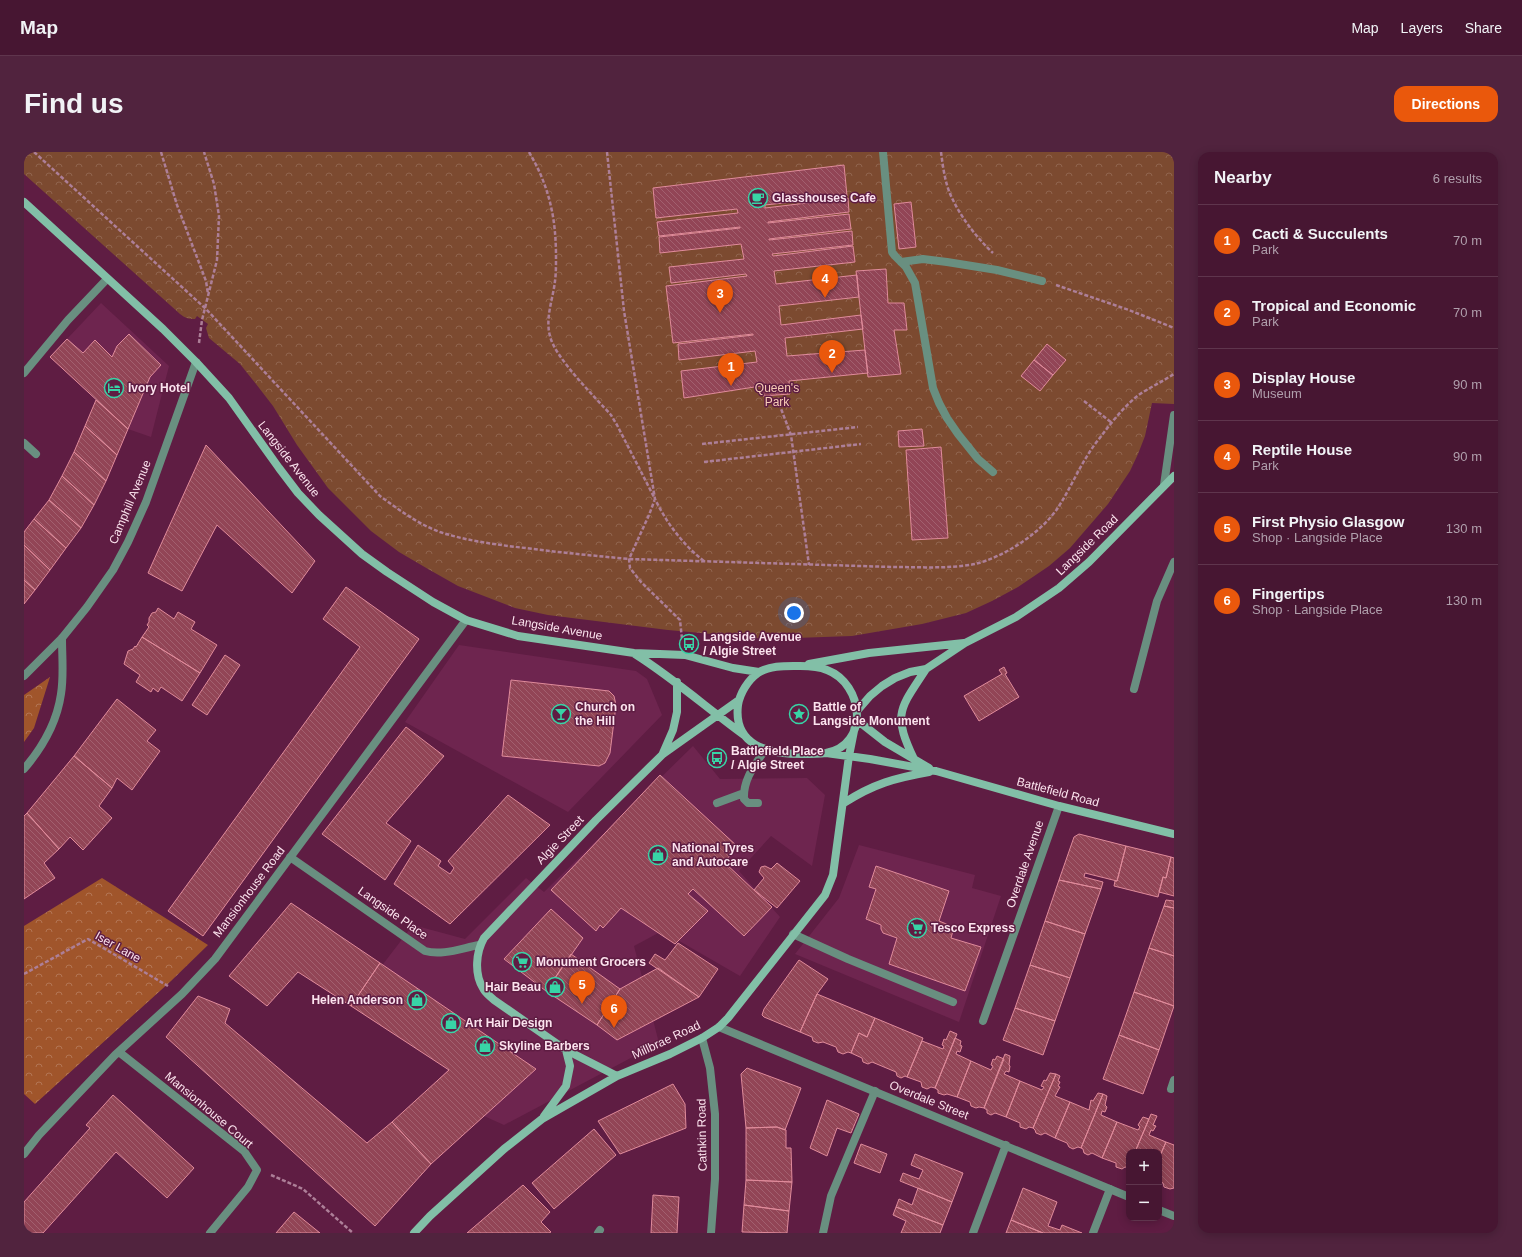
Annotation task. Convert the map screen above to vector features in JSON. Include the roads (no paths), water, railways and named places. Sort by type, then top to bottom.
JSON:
[{"type":"street","points":[[883,152],[891,245],[894,256],[906,267],[915,283],[932,382],[939,403],[958,434],[978,459],[993,472]]},
{"type":"street","name":"Langside Avenue","points":[[24,202],[163,329],[196,362],[229,398],[298,493],[319,515],[362,554],[387,572],[434,602],[466,620],[518,636],[634,653],[685,654],[733,668],[759,672]]},
{"type":"street","points":[[901,262],[923,260],[947,262],[997,270],[1042,281]]},
{"type":"street","points":[[24,373],[68,320],[107,279]]},
{"type":"street","name":"Camphill Avenue","points":[[24,676],[62,638],[87,607],[113,570],[128,542],[146,502],[196,362]]},
{"type":"street","points":[[1164,485],[1174,415]]},
{"type":"street","points":[[24,443],[36,454]]},
{"type":"street","name":"Langside Road","points":[[856,719],[870,696],[882,686],[895,678],[910,672],[926,669],[965,643],[1016,617],[1059,588],[1089,562],[1174,476]]},
{"type":"street","points":[[1134,689],[1157,601],[1174,562]]},
{"type":"street","name":"Mansionhouse Road","points":[[24,1154],[39,1135],[119,1052],[182,994],[215,958],[466,620]]},
{"type":"street","points":[[24,769],[42,745],[55,718],[61,694],[62,638]]},
{"type":"street","name":"Langside Road","points":[[800,666],[869,653],[965,643]]},
{"type":"street","name":"Langside Avenue","points":[[634,653],[677,682],[717,716],[747,738]]},
{"type":"street","points":[[800,666],[815,667],[827,670],[838,676],[846,683],[853,693],[857,703],[856,719],[848,741],[842,746],[826,753],[776,753],[754,744],[747,738],[739,725],[737,712],[742,691],[750,680],[759,672],[772,668],[800,666]]},
{"type":"street","points":[[914,759],[905,741],[900,717],[903,706],[926,669]]},
{"type":"street","name":"Algie Street","points":[[663,754],[673,730],[677,712],[677,682]]},
{"type":"street","name":"Algie Street","points":[[479,945],[596,820],[663,754],[739,700]]},
{"type":"street","name":"Millbrae Road","points":[[414,1233],[430,1216],[504,1149],[542,1119],[617,1076],[670,1054],[702,1038],[719,1027],[825,895],[833,875],[856,719]]},
{"type":"street","name":"Battlefield Road","points":[[856,719],[884,742],[936,771]]},
{"type":"street","points":[[758,803],[748,802],[744,799],[744,793],[746,782],[751,771],[766,750]]},
{"type":"street","name":"Battlefield Road","points":[[826,753],[936,771],[1059,806],[1174,834]]},
{"type":"street","points":[[844,802],[863,791],[884,782],[936,771]]},
{"type":"street","points":[[717,803],[744,793]]},
{"type":"street","name":"Overdale Avenue","points":[[983,1021],[1059,806]]},
{"type":"street","name":"Langside Place","points":[[290,856],[425,951],[432,953],[479,945]]},
{"type":"street","points":[[793,934],[848,959],[953,1002]]},
{"type":"street","points":[[479,945],[477,968],[479,981],[484,990],[494,1000],[566,1050],[617,1076]]},
{"type":"street","name":"Overdale Street","points":[[719,1027],[1126,1196]]},
{"type":"street","name":"Cathkin Road","points":[[702,1038],[710,1068],[715,1114],[715,1179],[711,1233]]},
{"type":"street","points":[[542,1119],[566,1086],[570,1066],[566,1050]]},
{"type":"street","name":"Mansionhouse Court","points":[[119,1052],[244,1151],[257,1170],[248,1187],[210,1233]]},
{"type":"street","points":[[1171,1089],[1174,1080]]},
{"type":"street","points":[[823,1233],[831,1196],[875,1091]]},
{"type":"street","points":[[973,1233],[1006,1145]]},
{"type":"street","points":[[1093,1233],[1110,1189]]},
{"type":"street","points":[[1162,1211],[1174,1216]]},
{"type":"place","name":"Glasshouses Cafe","points":[[758,198]]},
{"type":"place","name":"Reptile House","points":[[825,298]]},
{"type":"place","name":"Display House","points":[[720,313]]},
{"type":"place","name":"Tropical and Economic","points":[[832,373]]},
{"type":"place","name":"Cacti & Succulents","points":[[731,386]]},
{"type":"place","name":"Ivory Hotel","points":[[114,388]]},
{"type":"place","name":"Langside Avenue / Algie Street","points":[[689,644]]},
{"type":"place","name":"Church on the Hill","points":[[561,714]]},
{"type":"place","name":"Battle of Langside Monument","points":[[799,714]]},
{"type":"place","name":"Battlefield Place / Algie Street","points":[[717,758]]},
{"type":"place","name":"National Tyres and Autocare","points":[[658,855]]},
{"type":"place","name":"Tesco Express","points":[[917,928]]},
{"type":"place","name":"Monument Grocers","points":[[522,962]]},
{"type":"place","name":"Hair Beau","points":[[555,987]]},
{"type":"place","name":"Helen Anderson","points":[[417,1000]]},
{"type":"place","name":"First Physio Glasgow","points":[[582,1004]]},
{"type":"place","name":"Art Hair Design","points":[[451,1023]]},
{"type":"place","name":"Fingertips","points":[[614,1028]]},
{"type":"place","name":"Skyline Barbers","points":[[485,1046]]},
{"type":"park label","name":"Queen's Park","points":[[777,395]]}]
